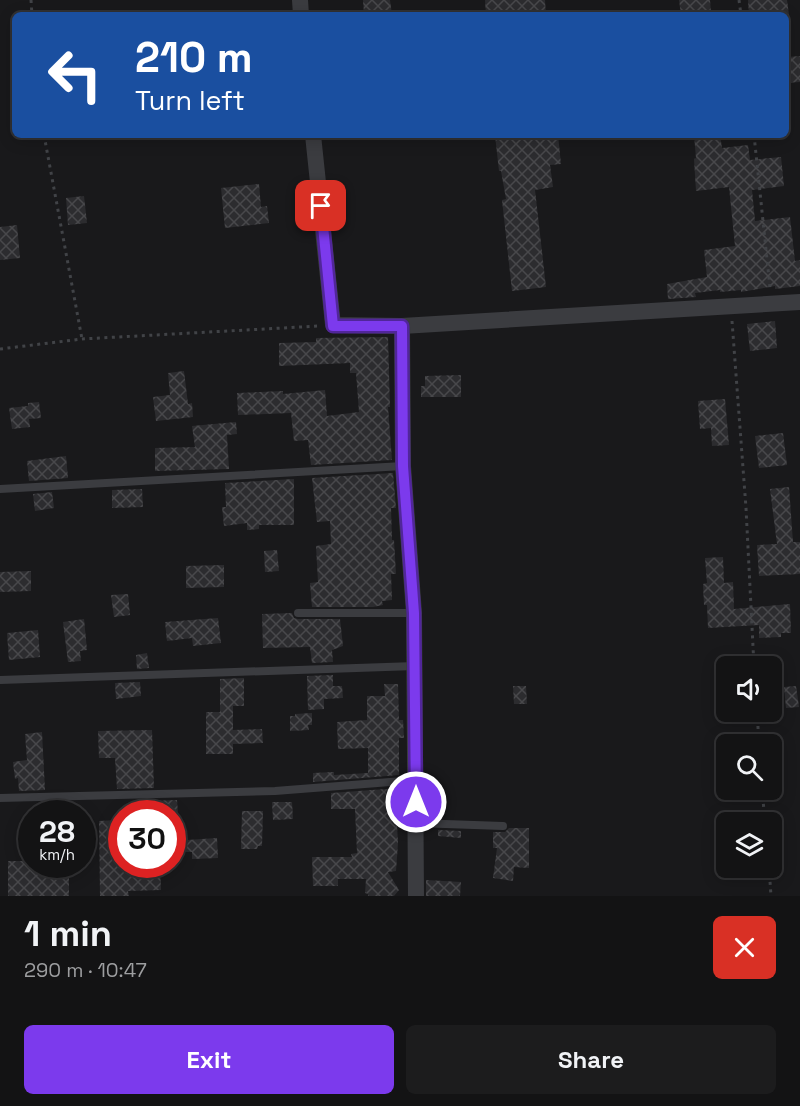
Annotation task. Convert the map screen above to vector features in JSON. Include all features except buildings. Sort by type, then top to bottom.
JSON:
[{"type":"street","points":[[313,138],[333,326],[402,326],[800,302]]},
{"type":"street","points":[[402,326],[403,466],[414,613],[416,896]]},
{"type":"lane","points":[[0,489],[403,466]]},
{"type":"lane","points":[[298,613],[414,613]]},
{"type":"lane","points":[[0,680],[415,666]]},
{"type":"lane","points":[[0,798],[275,791],[416,780]]},
{"type":"lane","points":[[416,823],[503,825]]},
{"type":"path","points":[[45,138],[82,339]]},
{"type":"path","points":[[754,138],[772,303]]},
{"type":"path","points":[[731,306],[746,508],[753,656]]},
{"type":"path","points":[[0,350],[82,339],[333,326]]},
{"type":"path","points":[[770,878],[771,896]]},
{"type":"route","points":[[321,206],[333,326],[402,326],[403,466],[414,613],[416,802]]}]
